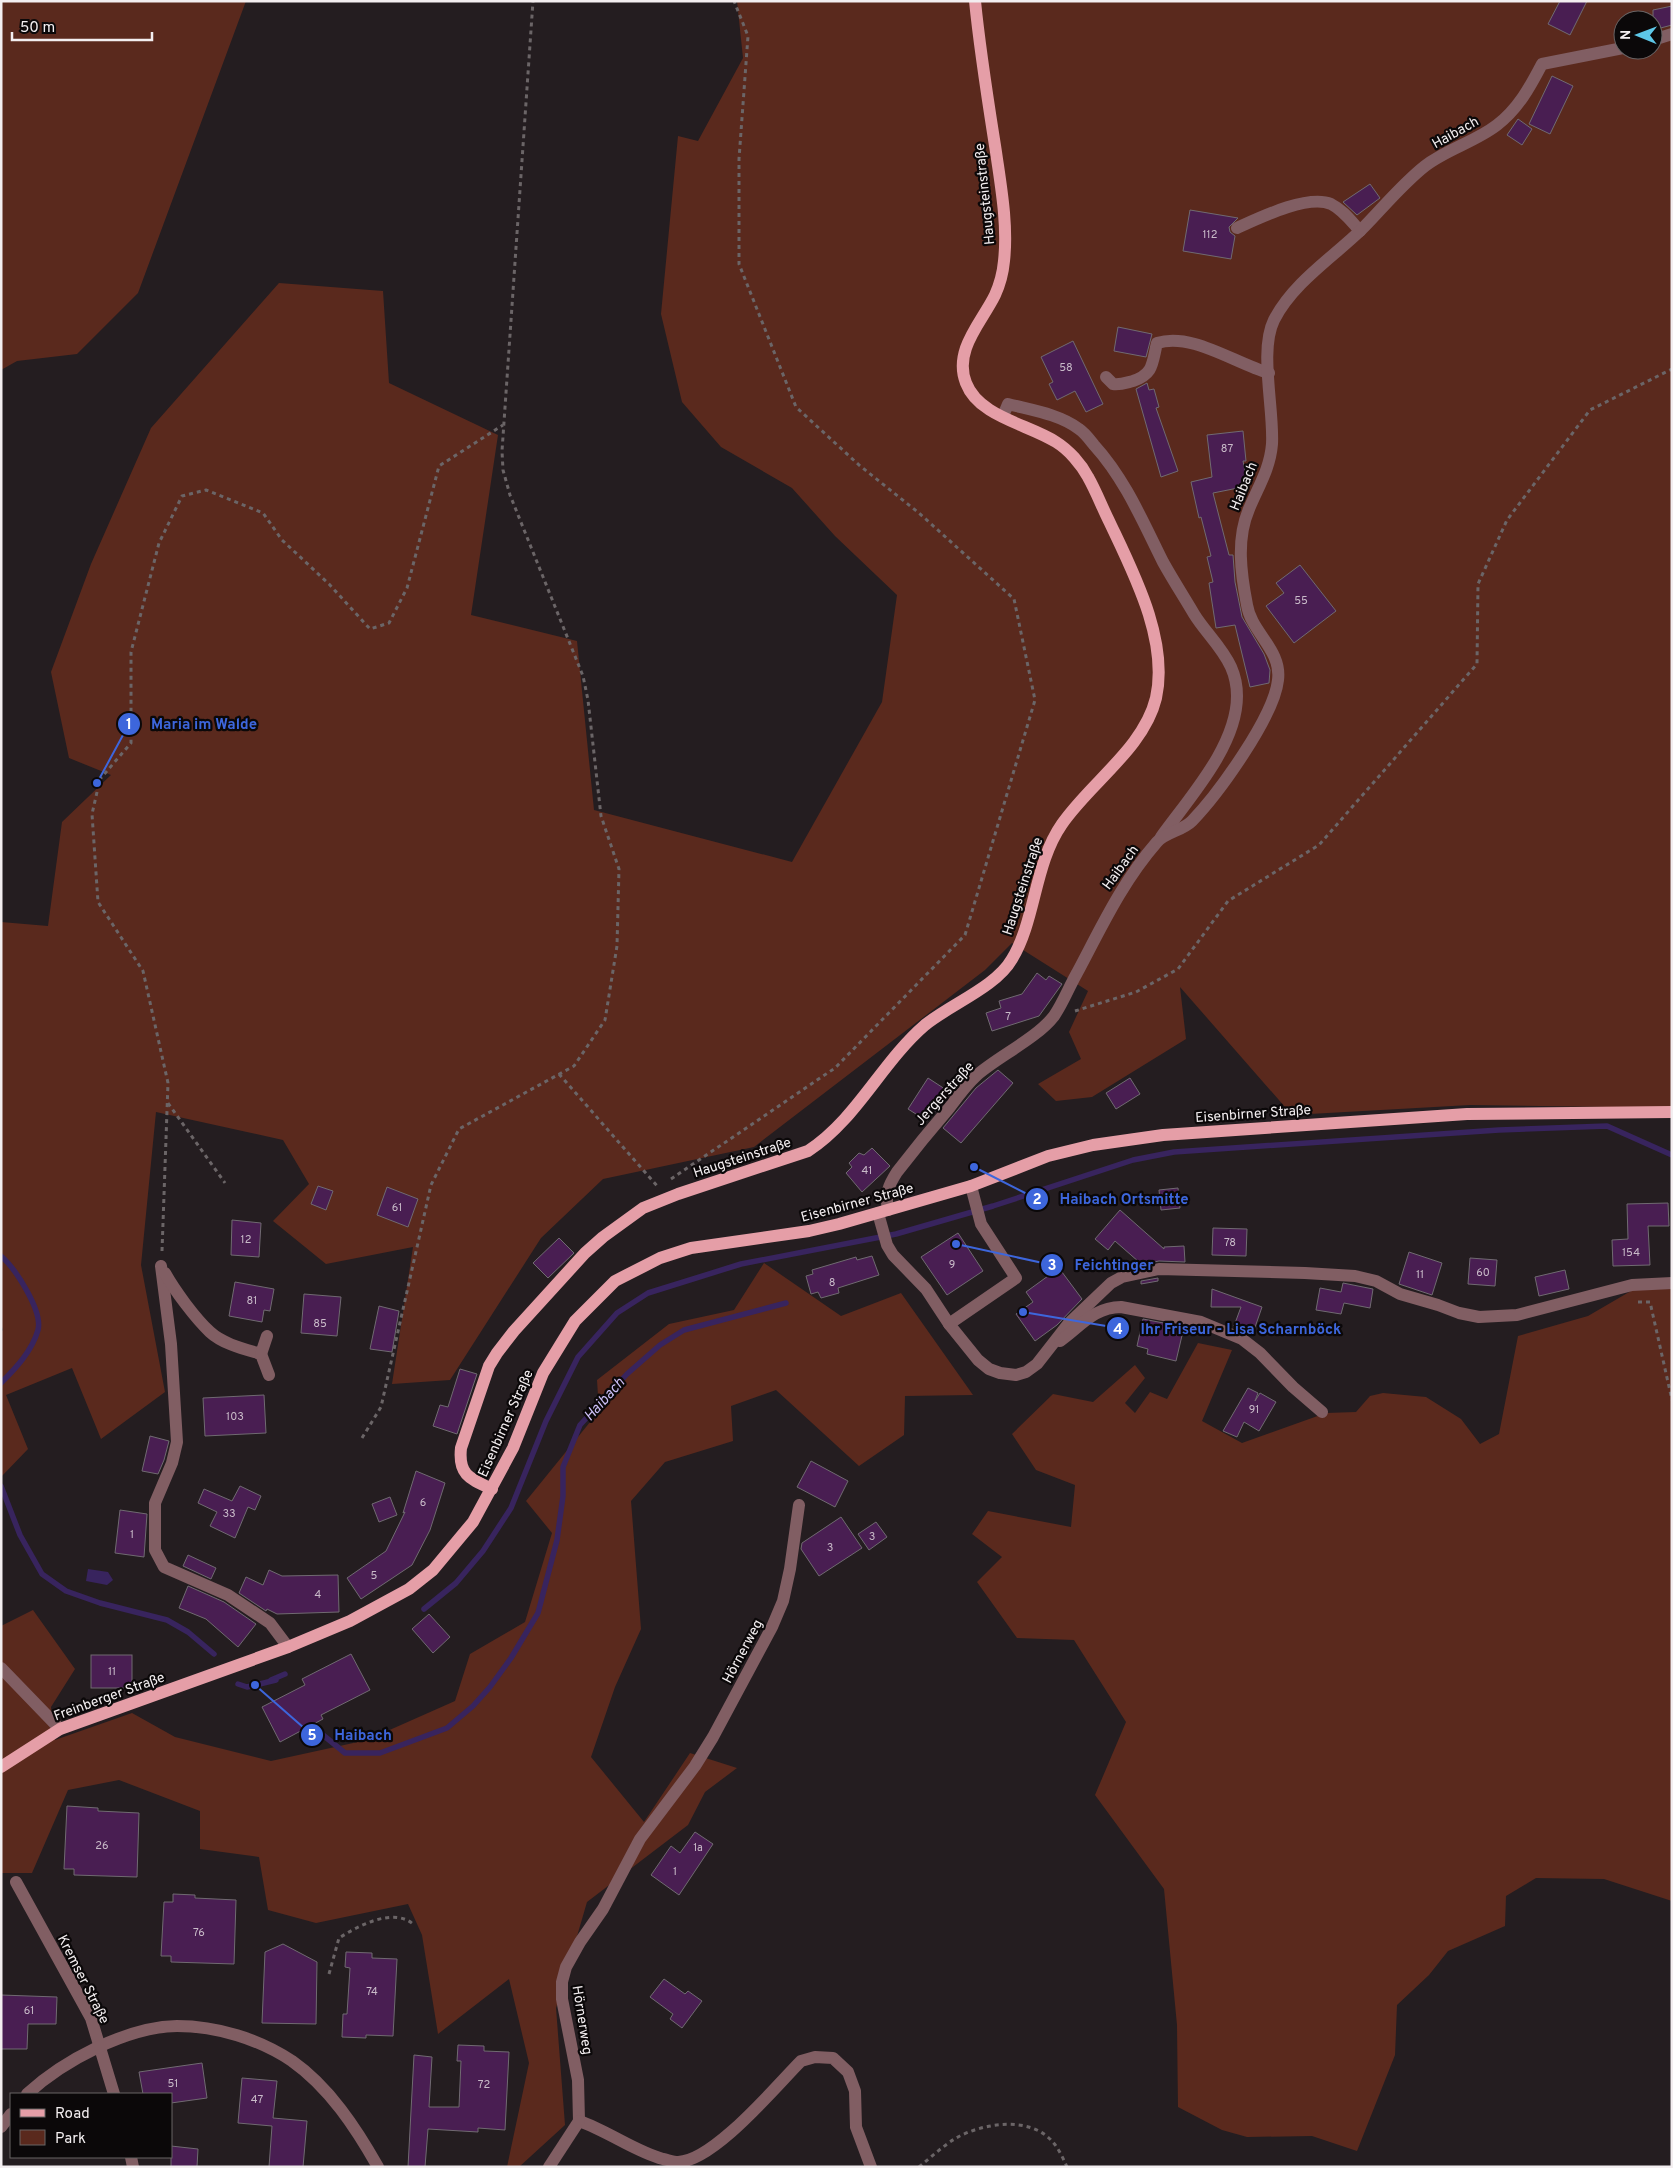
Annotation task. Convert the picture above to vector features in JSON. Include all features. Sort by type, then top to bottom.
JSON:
[{"type":"main road","name":"Haugsteinstraße","points":[[492,1489],[472,1480],[464,1472],[459,1460],[460,1448],[489,1366],[514,1332],[585,1253],[621,1222],[643,1208],[678,1194],[808,1151],[824,1140],[843,1122],[921,1029],[938,1014],[992,981],[1006,969],[1020,942],[1040,872],[1059,827],[1072,809],[1133,742],[1149,718],[1156,696],[1158,672],[1157,648],[1151,619],[1138,585],[1088,477],[1074,458],[1059,444],[986,407],[966,385],[963,358],[968,343],[996,293],[1002,277],[1005,238],[1002,195],[974,1]]},
{"type":"main road","name":"Eisenbirner Straße","points":[[234,1667],[350,1621],[409,1589],[433,1570],[473,1522],[492,1489],[513,1448],[543,1373],[556,1349],[575,1321],[615,1282],[660,1258],[691,1248],[809,1231],[882,1216],[971,1186],[1048,1156],[1093,1145],[1163,1135],[1467,1114],[1672,1112]]},
{"type":"main road","name":"Freinberger Straße","points":[[1,1767],[60,1729],[234,1667]]},
{"type":"street","name":"Haibach","points":[[1053,1017],[1110,906],[1159,839],[1188,825],[1214,794],[1260,727],[1276,694],[1279,676],[1272,649],[1249,617],[1241,557],[1242,533],[1248,511],[1264,478],[1270,460],[1272,440],[1269,342],[1271,325],[1280,308],[1294,291],[1360,231],[1410,178],[1427,164],[1495,127],[1515,110],[1542,64],[1613,50]]},
{"type":"street","points":[[1237,228],[1265,215],[1316,202],[1330,204],[1342,211],[1360,231]]},
{"type":"street","points":[[1106,376],[1113,384],[1121,385],[1144,377],[1150,370],[1157,343],[1170,339],[1195,343],[1248,367],[1269,372]]},
{"type":"street","points":[[1003,416],[1008,404],[1044,413],[1080,429],[1105,456],[1140,513],[1164,563],[1195,617],[1223,653],[1231,668],[1236,684],[1237,697],[1236,714],[1230,733],[1210,768],[1159,839]]},
{"type":"street","name":"Jergerstraße","points":[[949,1324],[926,1289],[893,1255],[887,1245],[882,1216],[889,1184],[974,1077],[1031,1036],[1053,1017]]},
{"type":"street","points":[[971,1186],[981,1224],[1016,1278],[949,1324],[978,1360],[989,1370],[1016,1375],[1026,1372],[1051,1347],[1097,1311],[1108,1307],[1121,1307],[1201,1322],[1242,1340],[1260,1353],[1322,1412]]},
{"type":"street","points":[[161,1266],[174,1288],[211,1333],[238,1348],[261,1354]]},
{"type":"street","points":[[161,1266],[172,1344],[177,1442],[172,1463],[155,1504],[155,1550],[164,1566],[228,1596],[270,1623],[288,1647]]},
{"type":"street","points":[[1051,1347],[1069,1323],[1111,1283],[1122,1277],[1159,1269],[1354,1276],[1376,1281],[1400,1294],[1459,1313],[1479,1317],[1517,1315],[1632,1285],[1672,1283]]},
{"type":"street","points":[[267,1336],[261,1354],[269,1375]]},
{"type":"street","name":"Hörnerweg","points":[[579,2121],[578,2080],[562,1999],[562,1982],[566,1967],[580,1942],[603,1909],[640,1840],[695,1766],[713,1737],[772,1627],[783,1601],[790,1569],[799,1505]]},
{"type":"street","points":[[1,1668],[60,1729]]},
{"type":"street","name":"Kremser Straße","points":[[16,1882],[91,2018],[114,2093]]},
{"type":"street","points":[[28,2093],[67,2063],[100,2047],[139,2032],[177,2026],[234,2034],[253,2041],[292,2062],[317,2084],[341,2109],[362,2138],[378,2167]]},
{"type":"street","points":[[554,2165],[579,2121],[594,2126],[661,2159],[679,2162],[705,2152],[733,2130],[801,2061],[815,2058],[833,2058],[848,2072],[855,2090],[856,2127],[871,2167]]},
{"type":"street","points":[[1,2126],[10,2115]]},
{"type":"path","points":[[362,1438],[381,1407],[431,1185],[459,1130],[574,1066],[605,1020],[617,946],[619,869],[600,816],[588,700],[583,676],[510,495],[503,470],[502,451],[533,1]]},
{"type":"path","points":[[652,1194],[658,1188],[835,1068],[965,935],[1034,700],[1014,598],[919,513],[859,465],[796,407],[739,264],[739,159],[748,36],[734,1]]},
{"type":"path","points":[[1053,1017],[1136,992],[1178,968],[1228,901],[1318,845],[1477,664],[1478,584],[1507,520],[1590,410],[1672,369]]},
{"type":"path","points":[[161,1266],[168,1083],[142,971],[98,902],[92,814],[100,779],[131,742],[131,652],[159,543],[182,496],[206,490],[263,513],[282,540],[329,584],[370,629],[389,623],[408,588],[439,466],[504,424]]},
{"type":"path","points":[[559,1074],[658,1188]]},
{"type":"path","points":[[168,1102],[225,1183]]},
{"type":"path","points":[[1631,1302],[1650,1302],[1672,1400]]},
{"type":"path","points":[[329,1974],[339,1938],[356,1927],[390,1917],[407,1919],[413,1924]]},
{"type":"path","points":[[920,2167],[957,2138],[978,2129],[1002,2124],[1022,2125],[1037,2130],[1051,2140],[1067,2167]]},
{"type":"green space","points":[[1,1],[246,1],[138,293],[77,354],[17,361],[1,370]]},
{"type":"green space","points":[[737,1],[1672,1],[1672,1108],[1470,1105],[1292,1115],[1180,987],[1186,1039],[1092,1097],[1056,1101],[1038,1084],[1081,1059],[1069,1032],[1088,991],[1012,943],[985,970],[754,1147],[603,1179],[541,1238],[450,1380],[392,1384],[413,1247],[326,1264],[273,1221],[309,1184],[283,1140],[156,1112],[141,1265],[165,1392],[101,1439],[72,1368],[6,1395],[28,1449],[1,1477],[1,1332],[3,1330],[1,1324],[1,922],[48,926],[62,822],[111,775],[69,758],[51,672],[91,564],[151,428],[279,283],[383,291],[389,383],[498,435],[471,615],[577,641],[594,810],[792,862],[882,702],[897,595],[835,536],[792,488],[721,447],[682,402],[661,314],[678,136],[698,141],[743,58]]},
{"type":"green space","points":[[764,1263],[841,1316],[901,1293],[973,1395],[905,1396],[904,1435],[859,1466],[776,1390],[731,1406],[733,1441],[665,1462],[631,1501],[641,1629],[615,1687],[591,1757],[644,1822],[690,1753],[737,1768],[705,1792],[688,1825],[587,1902],[556,2008],[565,2125],[519,2167],[507,2167],[529,2063],[509,1979],[438,2034],[422,1935],[408,1904],[316,1923],[268,1910],[259,1857],[200,1849],[200,1811],[119,1780],[68,1790],[32,1873],[1,1873],[1,1626],[33,1610],[75,1669],[51,1707],[55,1740],[132,1713],[175,1737],[271,1761],[367,1740],[455,1701],[470,1654],[525,1622],[552,1533],[526,1501],[599,1411],[597,1380],[669,1324],[734,1310]]},
{"type":"green space","points":[[1672,1286],[1672,1901],[1604,1879],[1536,1878],[1506,1896],[1505,1926],[1448,1951],[1429,1975],[1397,2005],[1395,2055],[1357,2151],[1312,2136],[1247,2137],[1222,2130],[1178,2107],[1177,2025],[1164,1889],[1095,1795],[1126,1722],[1074,1640],[1017,1638],[977,1582],[1002,1557],[972,1534],[988,1511],[1071,1527],[1075,1485],[1036,1470],[1012,1434],[1053,1394],[1093,1402],[1135,1365],[1145,1378],[1125,1403],[1135,1413],[1150,1392],[1167,1399],[1198,1343],[1232,1350],[1202,1421],[1242,1443],[1326,1413],[1356,1412],[1370,1396],[1383,1393],[1426,1397],[1461,1419],[1480,1444],[1499,1434],[1518,1336],[1588,1316],[1636,1288]]},
{"type":"shaded area","points":[[88,1569],[108,1572],[113,1580],[107,1585],[86,1581]]},
{"type":"building","points":[[1560,1],[1587,1],[1570,35],[1548,24]]},
{"type":"building","points":[[1672,6],[1672,25],[1663,27],[1663,10],[1653,10]]},
{"type":"building","points":[[1552,76],[1573,86],[1550,134],[1529,124]]},
{"type":"building","points":[[1518,119],[1532,129],[1522,145],[1507,135]]},
{"type":"building","points":[[1370,184],[1380,198],[1357,215],[1343,202]]},
{"type":"building","points":[[1190,210],[1238,218],[1229,227],[1230,232],[1235,236],[1231,259],[1183,251]]},
{"type":"building","points":[[1118,327],[1152,334],[1146,357],[1114,351]]},
{"type":"building","points":[[1073,341],[1103,404],[1086,412],[1075,391],[1057,400],[1049,384],[1053,382],[1041,357]]},
{"type":"building","points":[[1147,383],[1149,390],[1154,389],[1159,407],[1156,408],[1178,471],[1161,477],[1136,389]]},
{"type":"building","points":[[1243,431],[1246,461],[1243,461],[1248,486],[1213,493],[1229,555],[1233,555],[1235,582],[1242,617],[1264,654],[1270,670],[1269,683],[1250,687],[1235,625],[1216,628],[1209,583],[1213,582],[1207,557],[1211,556],[1201,517],[1199,518],[1191,482],[1212,477],[1207,435]]},
{"type":"building","points":[[1300,565],[1336,611],[1294,643],[1266,606],[1284,593],[1276,583]]},
{"type":"building","points":[[1037,973],[1046,980],[1049,976],[1062,984],[1039,1016],[992,1031],[986,1013],[1001,1008],[999,1001],[1022,994]]},
{"type":"building","points":[[998,1070],[1013,1083],[961,1143],[943,1128],[976,1088]]},
{"type":"building","points":[[928,1078],[951,1093],[927,1121],[908,1109]]},
{"type":"building","points":[[1130,1078],[1140,1094],[1116,1109],[1106,1093]]},
{"type":"building","points":[[872,1148],[890,1166],[862,1192],[846,1173],[852,1167],[849,1163],[859,1153],[864,1155]]},
{"type":"building","points":[[318,1186],[333,1191],[326,1210],[311,1204]]},
{"type":"building","points":[[387,1187],[418,1199],[408,1227],[377,1215]]},
{"type":"building","points":[[1178,1188],[1180,1208],[1161,1210],[1159,1190]]},
{"type":"building","points":[[1668,1203],[1669,1226],[1648,1226],[1650,1265],[1613,1266],[1612,1240],[1628,1239],[1627,1204]]},
{"type":"building","points":[[1120,1210],[1164,1249],[1164,1247],[1184,1246],[1185,1262],[1159,1261],[1139,1265],[1139,1262],[1115,1241],[1108,1250],[1095,1239]]},
{"type":"building","points":[[232,1220],[261,1223],[259,1257],[231,1255]]},
{"type":"building","points":[[1213,1228],[1247,1229],[1246,1256],[1212,1255]]},
{"type":"building","points":[[958,1233],[983,1271],[947,1295],[921,1257]]},
{"type":"building","points":[[559,1238],[574,1253],[548,1278],[533,1263]]},
{"type":"building","points":[[1409,1252],[1442,1263],[1432,1295],[1399,1284]]},
{"type":"building","points":[[872,1256],[879,1275],[838,1288],[839,1293],[821,1298],[818,1292],[811,1294],[806,1276],[813,1274],[812,1270],[856,1257],[857,1260]]},
{"type":"building","points":[[1470,1258],[1497,1260],[1495,1286],[1468,1284]]},
{"type":"building","points":[[1059,1268],[1082,1299],[1057,1325],[1035,1341],[1016,1314],[1033,1302],[1026,1292]]},
{"type":"building","points":[[1565,1270],[1569,1289],[1539,1296],[1535,1277]]},
{"type":"building","points":[[1158,1278],[1158,1281],[1141,1284],[1141,1281]]},
{"type":"building","points":[[235,1282],[274,1289],[270,1311],[264,1310],[262,1322],[229,1316]]},
{"type":"building","points":[[1343,1283],[1373,1289],[1370,1308],[1344,1303],[1341,1314],[1316,1310],[1320,1288],[1341,1292]]},
{"type":"building","points":[[1212,1289],[1262,1307],[1253,1333],[1234,1326],[1241,1307],[1211,1307]]},
{"type":"building","points":[[304,1294],[341,1297],[337,1336],[301,1333]]},
{"type":"building","points":[[379,1306],[399,1311],[392,1352],[370,1349]]},
{"type":"building","points":[[1143,1319],[1184,1327],[1176,1361],[1147,1354],[1148,1349],[1137,1346]]},
{"type":"building","points":[[460,1369],[477,1374],[457,1434],[433,1426],[440,1405],[448,1407]]},
{"type":"building","points":[[1248,1388],[1258,1393],[1255,1401],[1260,1393],[1276,1402],[1259,1431],[1244,1422],[1237,1437],[1223,1431]]},
{"type":"building","points":[[264,1395],[266,1433],[205,1436],[203,1398]]},
{"type":"building","points":[[150,1436],[169,1441],[158,1474],[142,1471]]},
{"type":"building","points":[[811,1461],[848,1481],[835,1507],[797,1487]]},
{"type":"building","points":[[416,1471],[445,1483],[430,1530],[412,1565],[361,1599],[347,1578],[386,1551],[405,1512],[403,1513]]},
{"type":"building","points":[[240,1486],[261,1496],[255,1510],[248,1507],[235,1538],[210,1526],[217,1512],[198,1503],[204,1489],[232,1501]]},
{"type":"building","points":[[390,1497],[397,1515],[379,1522],[372,1504]]},
{"type":"building","points":[[120,1510],[147,1514],[144,1557],[115,1553]]},
{"type":"building","points":[[841,1517],[862,1548],[819,1576],[801,1549],[802,1543]]},
{"type":"building","points":[[876,1522],[887,1537],[869,1550],[858,1534]]},
{"type":"building","points":[[188,1555],[216,1568],[211,1579],[183,1566]]},
{"type":"building","points":[[269,1570],[282,1576],[338,1575],[339,1612],[277,1614],[267,1609],[266,1611],[239,1593],[246,1577],[263,1585]]},
{"type":"building","points":[[188,1586],[224,1602],[256,1624],[238,1647],[206,1619],[179,1608]]},
{"type":"building","points":[[429,1614],[450,1637],[433,1653],[412,1629]]},
{"type":"building","points":[[351,1654],[370,1690],[321,1715],[323,1719],[280,1742],[262,1707],[305,1685],[302,1679]]},
{"type":"building","points":[[91,1655],[132,1655],[132,1688],[91,1688]]},
{"type":"building","points":[[67,1806],[98,1808],[98,1811],[139,1813],[137,1877],[74,1875],[74,1869],[64,1869]]},
{"type":"building","points":[[695,1832],[713,1844],[679,1895],[651,1875],[671,1846],[680,1853]]},
{"type":"building","points":[[173,1894],[195,1895],[195,1898],[236,1900],[234,1964],[171,1962],[171,1956],[161,1956],[164,1902],[173,1902]]},
{"type":"building","points":[[283,1944],[317,1962],[316,2024],[262,2023],[265,1952]]},
{"type":"building","points":[[346,1952],[372,1953],[372,1958],[397,1959],[393,2036],[366,2035],[366,2038],[342,2037],[343,2014],[347,2014],[350,1968],[345,1967]]},
{"type":"building","points":[[664,1979],[685,1994],[688,1991],[702,2001],[682,2028],[670,2019],[673,2014],[650,1997]]},
{"type":"building","points":[[1,1995],[57,1997],[56,2024],[28,2024],[27,2049],[1,2049]]},
{"type":"building","points":[[458,2045],[484,2046],[484,2051],[509,2052],[505,2130],[478,2128],[478,2132],[428,2129],[425,2167],[408,2167],[414,2055],[432,2057],[429,2107],[459,2107],[461,2061],[457,2061]]},
{"type":"building","points":[[202,2063],[207,2098],[172,2103],[172,2093],[143,2093],[139,2072]]},
{"type":"building","points":[[242,2078],[277,2081],[273,2118],[307,2121],[303,2167],[269,2167],[272,2126],[238,2123]]},
{"type":"building","points":[[172,2146],[198,2149],[197,2167],[171,2167]]},
{"type":"waterway","points":[[424,1609],[456,1583],[483,1551],[511,1508],[546,1421],[578,1357],[617,1313],[648,1293],[741,1264],[896,1234],[993,1206],[1133,1160],[1174,1152],[1499,1130],[1607,1126],[1672,1155]]},
{"type":"waterway","name":"Haibach","points":[[1,1256],[27,1290],[38,1322],[38,1330],[28,1352],[1,1383]]},
{"type":"waterway","name":"Haibach","points":[[323,1735],[345,1753],[380,1753],[447,1728],[473,1706],[490,1687],[511,1658],[538,1613],[557,1540],[563,1496],[563,1467],[580,1425],[627,1374],[660,1345],[684,1330],[786,1303]]},
{"type":"waterway","name":"Haibach","points":[[1,1486],[20,1535],[42,1574],[66,1591],[100,1603],[167,1620],[188,1632],[214,1654]]},
{"type":"waterway","name":"Haibach","points":[[271,1680],[285,1674]]},
{"type":"waterway","name":"Haibach","points":[[238,1684],[247,1687],[276,1680]]},
{"type":"place","name":"Maria im Walde","points":[[97,783]]},
{"type":"place","name":"Haibach Ortsmitte","points":[[974,1167]]},
{"type":"place","name":"Feichtinger","points":[[956,1244]]},
{"type":"place","name":"Ihr Friseur - Lisa Scharnböck","points":[[1023,1312]]},
{"type":"place","name":"Haibach","points":[[255,1685]]}]
